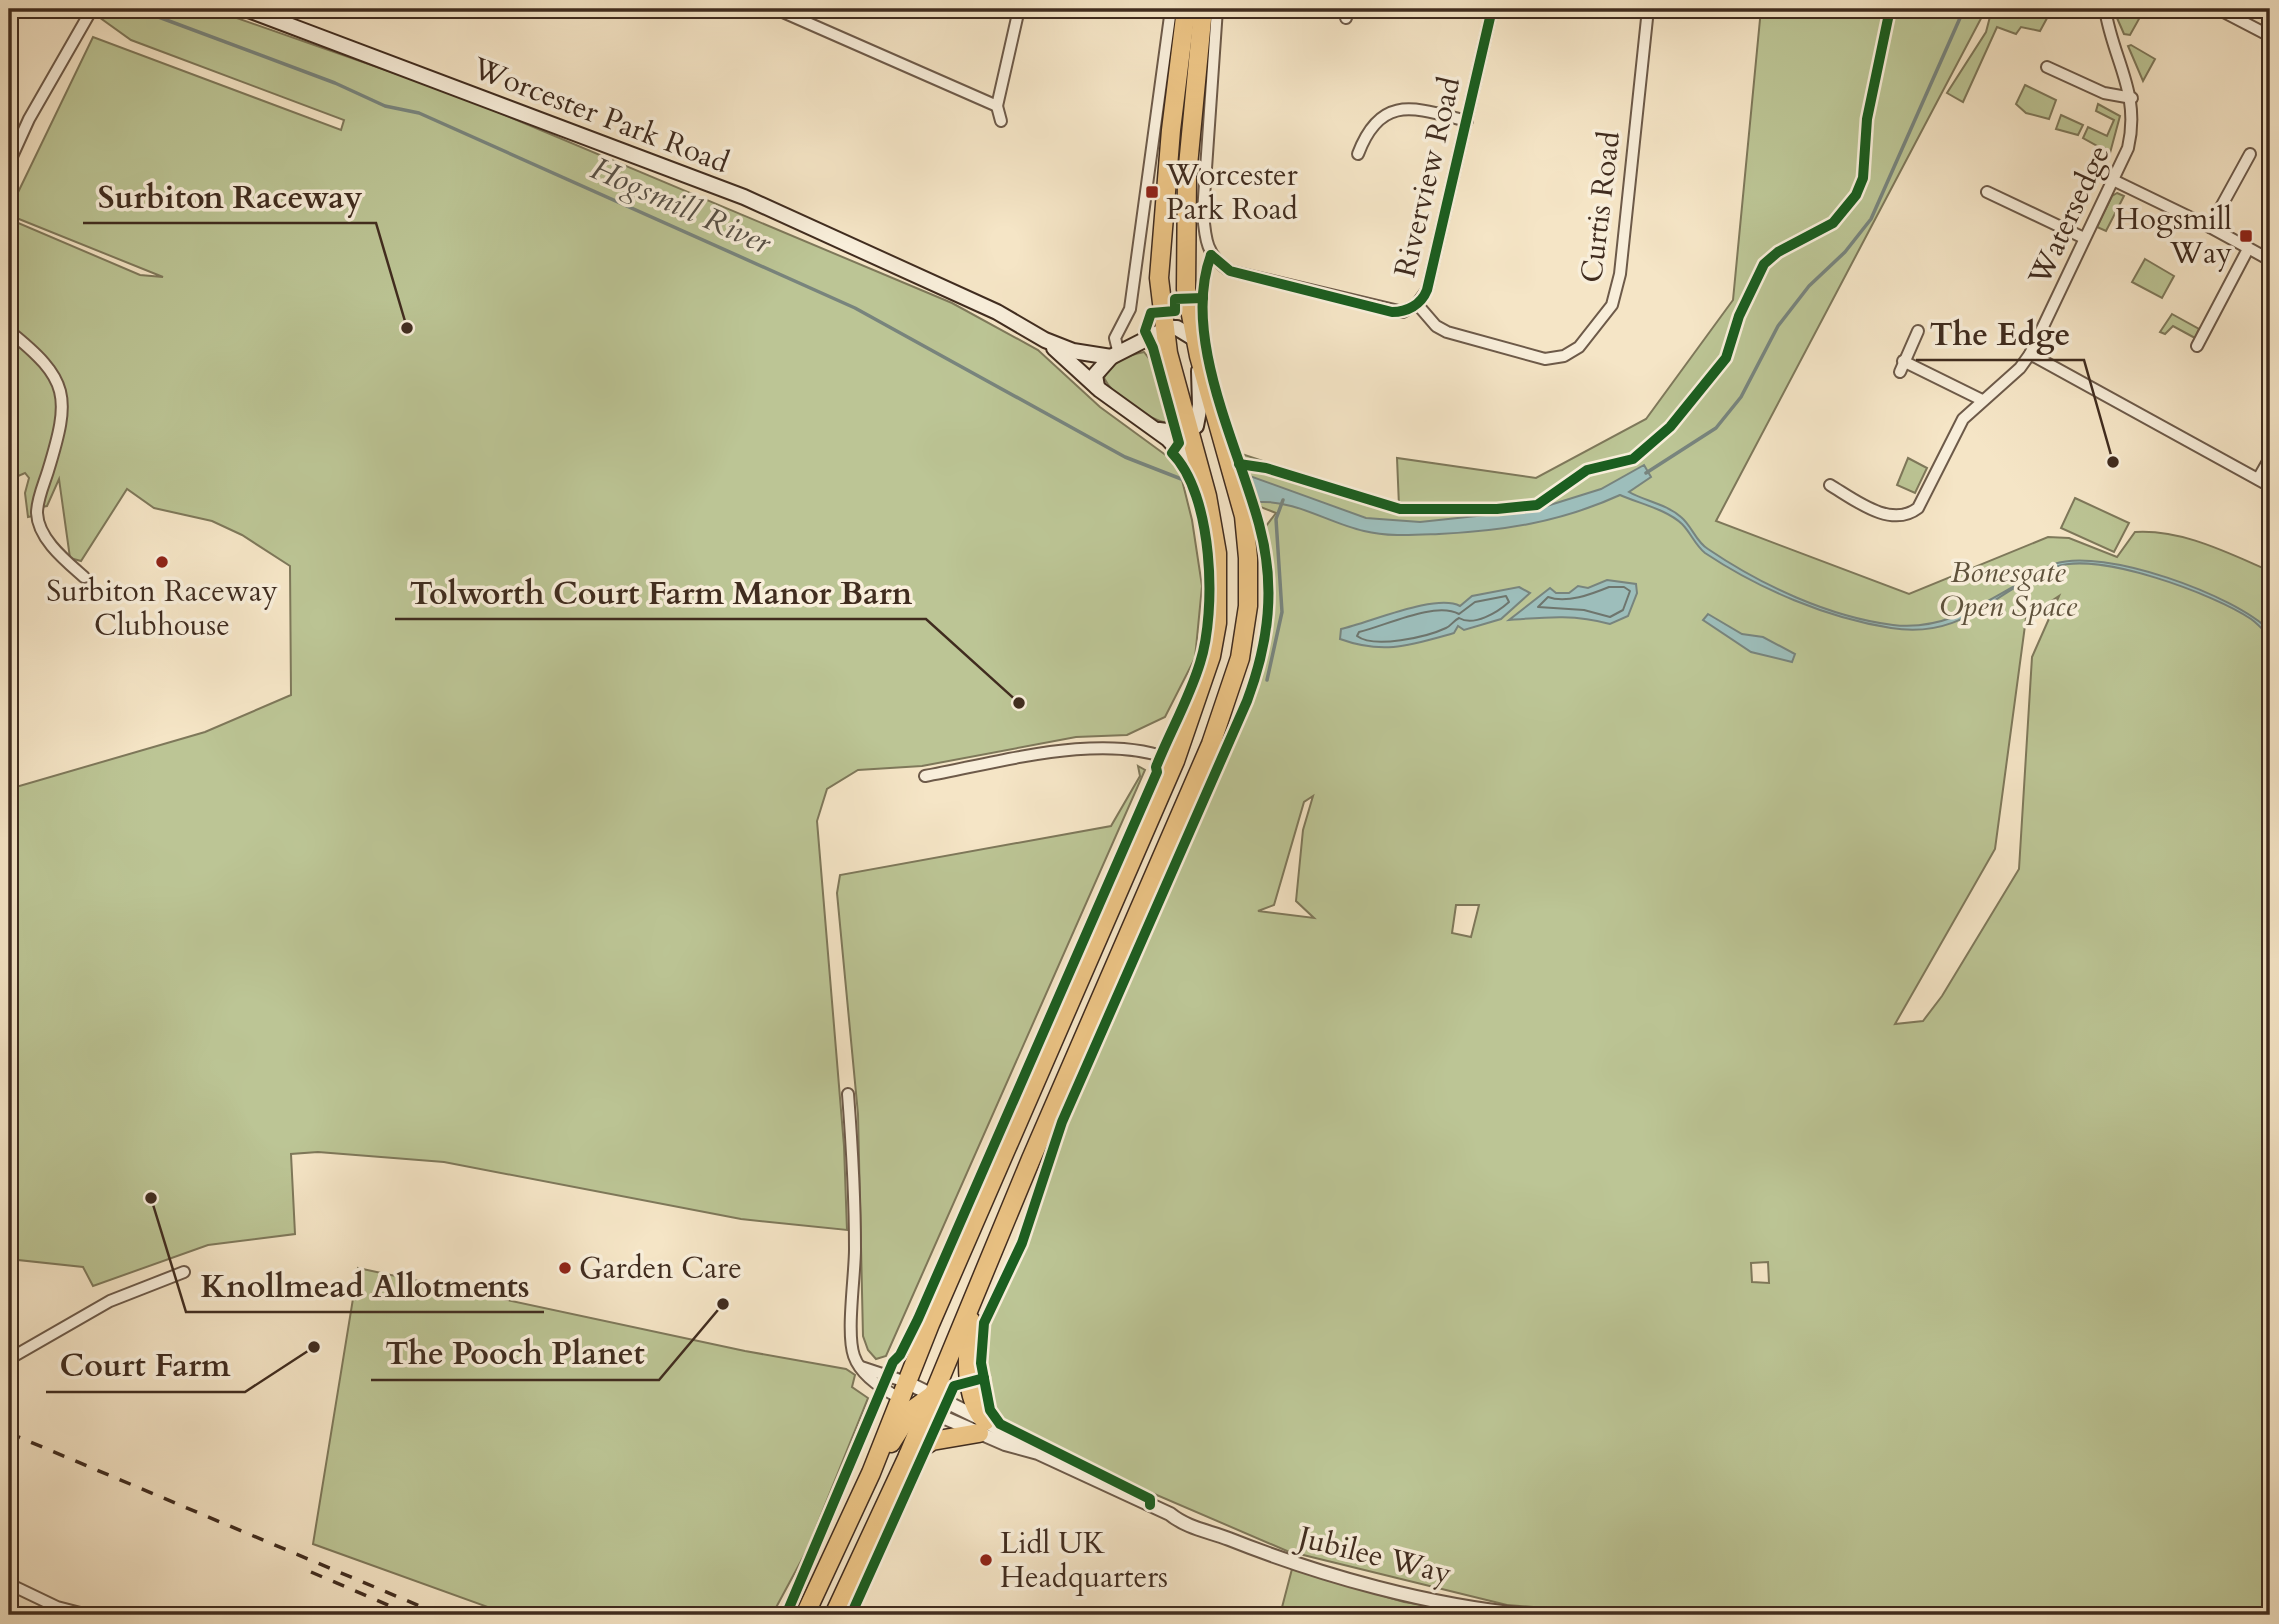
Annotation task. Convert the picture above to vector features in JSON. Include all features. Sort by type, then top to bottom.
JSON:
[{"type":"highway","points":[[834,1615],[908,1456],[917,1398],[1175,761],[1201,691],[1217,623],[1217,553],[1211,515],[1164,330],[1160,247],[1186,9]]},
{"type":"highway","points":[[805,1615],[871,1472],[973,1304],[1031,1159],[1226,706],[1240,658],[1248,606],[1248,558],[1244,516],[1197,348],[1186,289],[1185,220],[1203,9]]},
{"type":"highway","points":[[908,1456],[932,1441],[982,1427],[968,1365],[973,1304]]},
{"type":"main road","name":"Worcester Park Road","points":[[246,9],[274,13],[744,197],[997,312],[1045,340]]},
{"type":"main road","points":[[1097,387],[1097,370],[1115,355],[1164,330],[1177,328],[1197,348],[1199,414],[1196,426],[1188,432],[1158,430]]},
{"type":"main road","points":[[1045,340],[1073,351],[1115,355]]},
{"type":"main road","points":[[1045,340],[1097,387],[1158,430],[1185,454],[1202,479]]},
{"type":"street","points":[[776,9],[997,106]]},
{"type":"street","points":[[1001,121],[997,106],[1019,9]]},
{"type":"street","points":[[1115,355],[1115,338],[1130,309],[1171,9]]},
{"type":"street","name":"Riverview Road","points":[[1217,9],[1203,212],[1211,255],[1230,271],[1392,312],[1403,312],[1417,304],[1426,289],[1492,9]]},
{"type":"street","name":"Curtis Road","points":[[1417,304],[1436,326],[1447,332],[1545,359],[1564,356],[1579,347],[1612,305],[1620,274],[1648,9]]},
{"type":"street","name":"Watersedge","points":[[1830,485],[1889,516],[1911,513],[1918,508],[1963,419],[2020,368],[2030,354],[2128,148],[2133,129],[2132,98],[2105,9]]},
{"type":"street","points":[[2220,10],[2270,36]]},
{"type":"street","points":[[9,163],[29,120],[91,13]]},
{"type":"street","points":[[2046,67],[2104,93],[2132,98]]},
{"type":"street","points":[[1358,154],[1369,130],[1377,120],[1398,108],[1410,108],[1467,121]]},
{"type":"street","points":[[2210,227],[2250,155]]},
{"type":"street","points":[[2113,180],[2210,227],[2270,260]]},
{"type":"street","points":[[1987,192],[2084,238]]},
{"type":"street","points":[[2197,346],[2248,249]]},
{"type":"street","points":[[9,331],[41,357],[56,374],[62,406],[61,428],[37,513],[42,530],[56,551],[84,577]]},
{"type":"street","points":[[1918,331],[1902,367],[1982,400]]},
{"type":"street","points":[[2030,354],[2270,486]]},
{"type":"street","points":[[2258,479],[2270,458]]},
{"type":"street","points":[[926,776],[1096,747],[1127,748],[1175,761]]},
{"type":"street","points":[[848,1094],[855,1226],[852,1342],[858,1366],[875,1382],[917,1398]]},
{"type":"street","points":[[9,1359],[110,1301],[184,1272]]},
{"type":"street","points":[[858,1366],[917,1398]]},
{"type":"street","name":"Jubilee Way","points":[[917,1398],[1170,1514],[1197,1522],[1210,1532],[1270,1555],[1386,1590],[1530,1615]]},
{"type":"street","points":[[9,1584],[55,1611],[88,1615]]},
{"type":"green space","points":[[9,9],[211,9],[457,95],[952,303],[1038,350],[1100,407],[1178,464],[1192,520],[1202,586],[1195,658],[1165,717],[1127,735],[1076,737],[922,766],[858,770],[827,789],[817,821],[844,1146],[847,1230],[741,1219],[444,1162],[318,1152],[291,1154],[295,1234],[208,1245],[93,1286],[83,1267],[9,1259],[9,789],[205,732],[291,695],[290,566],[242,535],[212,521],[154,508],[127,489],[81,561],[70,558],[59,479],[47,506],[35,508],[33,516],[28,517],[25,493],[29,478],[25,473],[9,480],[9,219],[140,275],[163,277],[9,215],[9,211],[93,37],[341,130],[344,120],[131,40],[96,15],[9,17]]},
{"type":"green space","name":"Bonesgate Open Space","points":[[1761,9],[1986,9],[1716,521],[1909,594],[2048,537],[2069,538],[2117,557],[2135,532],[2170,534],[2221,550],[2270,571],[2270,1615],[1633,1615],[1507,1605],[1287,1551],[1066,1456],[1008,1426],[996,1413],[986,1362],[988,1325],[1025,1244],[1065,1123],[1242,725],[1265,660],[1270,639],[1273,599],[1263,530],[1276,513],[1258,506],[1242,454],[1399,506],[1397,458],[1536,478],[1646,419],[1733,300]],"holes":[[[2059,596],[2032,657],[2019,869],[1942,996],[1923,1021],[1895,1024],[1995,849],[2026,618]],[[1313,796],[1303,830],[1296,901],[1314,918],[1258,911],[1274,905],[1304,802]],[[1456,905],[1479,905],[1471,937],[1452,933]],[[1768,1262],[1769,1283],[1752,1282],[1751,1263]]]},
{"type":"green space","points":[[1992,9],[2052,9],[2040,31],[2021,27],[2016,34],[1997,27],[1963,102],[1947,93],[1986,32]]},
{"type":"green space","points":[[2118,9],[2144,10],[2130,35],[2124,34],[2117,18]]},
{"type":"green space","points":[[2131,45],[2155,59],[2143,81],[2128,46]]},
{"type":"green space","points":[[2025,85],[2056,100],[2049,119],[2026,113],[2016,104]]},
{"type":"green space","points":[[2098,104],[2120,116],[2110,153],[2083,138],[2088,127],[2107,136],[2114,120],[2096,111]]},
{"type":"green space","points":[[2061,115],[2083,125],[2078,135],[2056,129]]},
{"type":"green space","points":[[2117,193],[2124,196],[2106,231],[2097,227],[2112,196]]},
{"type":"green space","points":[[2145,259],[2174,276],[2162,298],[2132,282]]},
{"type":"green space","points":[[2172,314],[2199,329],[2195,338],[2173,326],[2165,334],[2160,332]]},
{"type":"green space","points":[[1144,352],[1151,361],[1167,423],[1131,406],[1104,378],[1120,360]]},
{"type":"green space","points":[[1908,458],[1927,468],[1915,493],[1897,485]]},
{"type":"green space","points":[[2075,498],[2129,523],[2114,552],[2061,528]]},
{"type":"green space","points":[[1138,766],[1145,770],[886,1356],[876,1359],[868,1350],[863,1336],[858,1114],[837,893],[840,875],[1111,826],[1140,776]]},
{"type":"green space","points":[[358,1268],[745,1351],[846,1369],[855,1375],[852,1387],[868,1398],[807,1550],[772,1615],[510,1615],[313,1544]]},
{"type":"green space","points":[[1292,1569],[1404,1602],[1492,1615],[1280,1615]]},
{"type":"water","points":[[1644,465],[1651,477],[1629,492],[1675,513],[1685,521],[1704,546],[1750,575],[1796,598],[1845,615],[1893,625],[1928,624],[1976,607],[2054,564],[2076,561],[2104,562],[2135,568],[2199,589],[2253,617],[2270,631],[2270,637],[2254,621],[2234,609],[2184,587],[2126,570],[2075,564],[2056,567],[2034,576],[1979,610],[1940,627],[1917,630],[1891,628],[1843,617],[1771,590],[1705,553],[1676,519],[1620,495],[1576,512],[1531,524],[1463,533],[1392,535],[1351,527],[1299,508],[1258,502],[1250,476],[1366,518],[1420,522],[1534,510],[1601,489]]},
{"type":"water","points":[[1607,580],[1636,584],[1637,593],[1628,616],[1610,624],[1548,617],[1509,620],[1550,588],[1556,593],[1569,593],[1578,586],[1588,588]]},
{"type":"water","points":[[1519,587],[1530,593],[1501,619],[1464,630],[1458,626],[1454,633],[1397,647],[1370,646],[1340,639],[1341,629],[1402,610],[1435,603],[1460,606],[1472,596]]},
{"type":"water","points":[[1708,614],[1742,634],[1763,637],[1795,654],[1792,662],[1751,652],[1703,620]]},
{"type":"waterway","name":"Hogsmill River","points":[[137,9],[335,83],[385,106],[419,113],[855,308],[1125,457],[1189,482]]},
{"type":"waterway","name":"Hogsmill River","points":[[1646,473],[1716,428],[1741,397],[1778,326],[1809,286],[1845,252],[1871,219],[1964,9]]},
{"type":"waterway","points":[[1267,680],[1282,612],[1276,519],[1283,500]]},
{"type":"railway","points":[[9,1433],[441,1615]]},
{"type":"railway","points":[[311,1572],[411,1615]]},
{"type":"cycle path","points":[[1211,255],[1230,271],[1392,312],[1403,311],[1417,304],[1427,290],[1492,9]]},
{"type":"cycle path","points":[[1239,464],[1266,468],[1400,509],[1497,509],[1537,505],[1587,470],[1633,459],[1670,427],[1726,358],[1739,316],[1764,264],[1778,252],[1833,223],[1856,195],[1863,178],[1867,119],[1890,9]]},
{"type":"cycle path","points":[[1150,1505],[1150,1499],[1000,1424],[990,1410],[981,1363],[984,1323],[1022,1243],[1062,1122],[1247,701],[1261,657],[1268,614],[1267,570],[1259,524],[1207,355],[1203,320],[1204,287],[1211,255]]},
{"type":"cycle path","points":[[786,1615],[893,1362],[900,1355],[918,1319],[1157,772],[1156,767],[1200,663],[1209,614],[1208,554],[1203,523],[1186,472],[1172,453],[1179,443],[1153,348],[1145,331],[1151,313],[1175,311],[1175,299],[1203,298]]},
{"type":"cycle path","points":[[851,1615],[954,1386],[984,1378]]},
{"type":"place","name":"Worcester Park Road","points":[[1152,192]]},
{"type":"place","name":"Hogsmill Way","points":[[2246,236]]},
{"type":"place","name":"Surbiton Raceway","points":[[407,328]]},
{"type":"place","name":"The Edge","points":[[2113,462]]},
{"type":"place","name":"Surbiton Raceway Clubhouse","points":[[162,562]]},
{"type":"place","name":"Tolworth Court Farm Manor Barn","points":[[1019,703]]},
{"type":"place","name":"Knollmead Allotments","points":[[151,1198]]},
{"type":"place","name":"Garden Care","points":[[565,1268]]},
{"type":"place","name":"The Pooch Planet","points":[[723,1304]]},
{"type":"place","name":"Court Farm","points":[[314,1347]]},
{"type":"place","name":"Lidl UK Headquarters","points":[[986,1560]]}]
